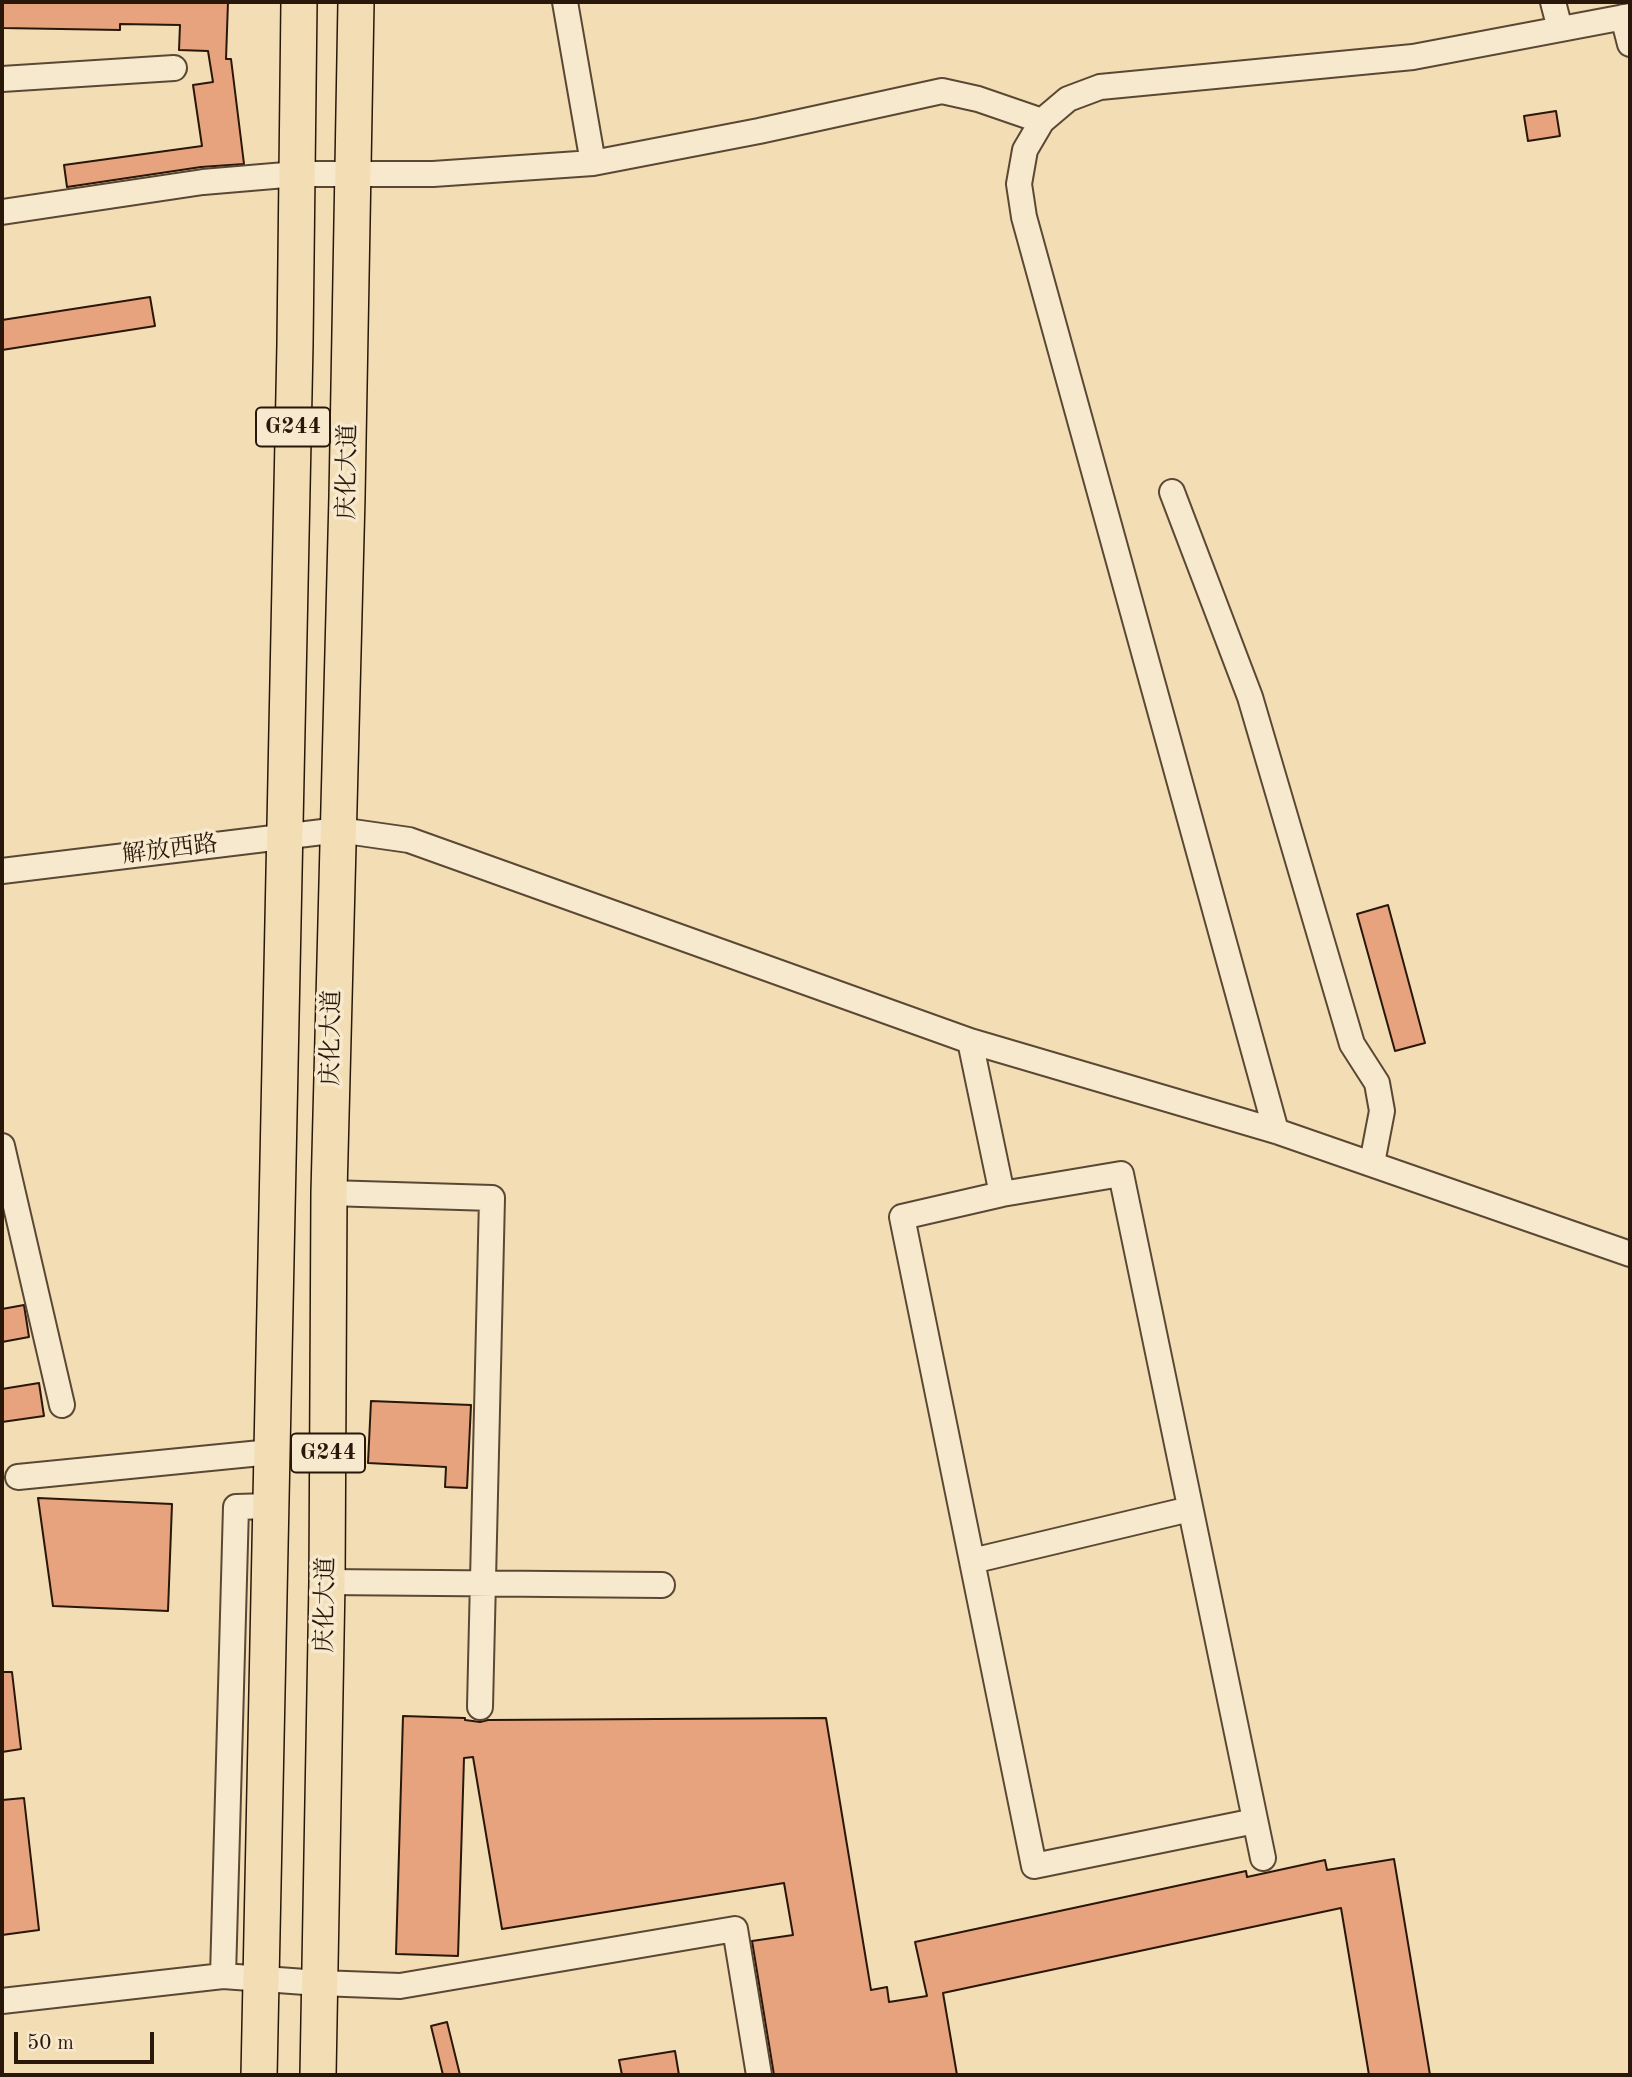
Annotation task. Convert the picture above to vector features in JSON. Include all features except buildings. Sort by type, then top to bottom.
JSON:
[{"type":"highway","name":"G244","points":[[259,2075],[299,2]]},
{"type":"highway","name":"庆化大道","points":[[318,2075],[327,1582],[329,1193],[356,2]]},
{"type":"street","points":[[565,2],[593,163]]},
{"type":"street","points":[[1553,2],[1560,29]]},
{"type":"street","points":[[1276,1131],[1024,217],[1019,184],[1025,150],[1042,121],[1068,99],[1100,87],[1413,57],[1627,16],[1630,44]]},
{"type":"street","points":[[2,79],[174,68]]},
{"type":"street","points":[[2,212],[203,182],[297,174],[433,174],[593,163],[943,91],[978,99],[1042,121]]},
{"type":"street","points":[[1172,492],[1250,697],[1352,1044],[1377,1083],[1382,1111],[1371,1163]]},
{"type":"street","name":"解放西路","points":[[2,887],[339,838],[409,840],[970,1041],[1276,1131],[1630,1254]]},
{"type":"street","name":"解放西路","points":[[2,871],[284,845]]},
{"type":"street","points":[[970,1041],[1002,1194]]},
{"type":"street","points":[[2,1146],[61,1405]]},
{"type":"street","points":[[1255,1821],[1034,1866],[902,1217],[1002,1194],[1121,1174],[1263,1858]]},
{"type":"street","points":[[329,1193],[492,1198],[480,1707]]},
{"type":"street","points":[[18,1477],[271,1452]]},
{"type":"street","points":[[223,1976],[236,1507],[271,1506]]},
{"type":"street","points":[[972,1561],[1190,1508]]},
{"type":"street","points":[[327,1582],[662,1585]]},
{"type":"street","points":[[2,2001],[223,1976],[400,1986],[735,1929],[759,2075]]}]
